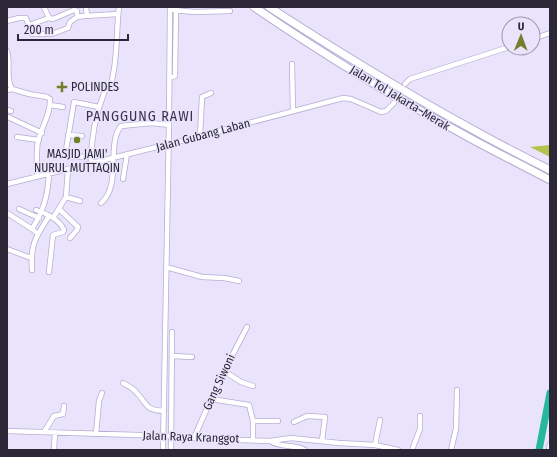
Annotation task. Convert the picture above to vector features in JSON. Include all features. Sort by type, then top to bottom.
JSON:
[{"type":"highway","name":"Jalan Tol Jakarta–Merak","points":[[254,7],[300,38],[386,90],[458,132],[550,180]]},
{"type":"highway","name":"Jalan Tol Jakarta–Merak","points":[[269,7],[411,96],[468,128],[550,170]]},
{"type":"street","points":[[44,7],[49,18]]},
{"type":"street","points":[[86,7],[87,16]]},
{"type":"street","points":[[99,107],[74,102],[64,156],[91,160],[93,133],[99,107],[105,90],[111,84],[119,7]]},
{"type":"street","points":[[163,450],[167,436],[169,377],[166,267],[169,78],[172,8],[194,12],[230,11]]},
{"type":"street","points":[[29,25],[49,18],[53,19],[74,10],[77,11],[77,18]]},
{"type":"street","points":[[7,21],[23,17],[27,20],[33,34],[52,34],[68,28],[70,22],[77,18],[118,14]]},
{"type":"street","points":[[405,84],[410,79],[501,50]]},
{"type":"street","points":[[7,51],[9,58],[8,82],[10,90],[49,98],[50,105],[39,140],[37,176]]},
{"type":"street","points":[[292,64],[293,111]]},
{"type":"street","points":[[80,87],[105,90]]},
{"type":"street","points":[[200,136],[202,97],[211,93]]},
{"type":"street","name":"Jalan Gubang Laban","points":[[7,184],[49,173],[68,170],[91,160],[114,157],[169,144],[342,98],[351,99],[381,112],[386,111],[394,102]]},
{"type":"street","points":[[50,105],[63,107]]},
{"type":"street","points":[[8,117],[42,133]]},
{"type":"street","points":[[101,203],[109,190],[114,157],[115,134],[121,126],[127,124],[152,122],[169,126]]},
{"type":"street","points":[[68,135],[82,136]]},
{"type":"street","points":[[17,137],[39,140]]},
{"type":"street","points":[[123,180],[127,154]]},
{"type":"street","points":[[32,270],[31,258],[33,245],[38,234],[59,209],[66,197],[68,170]]},
{"type":"street","points":[[32,229],[42,212],[48,193],[49,173]]},
{"type":"street","points":[[66,197],[80,201]]},
{"type":"street","points":[[18,209],[39,218]]},
{"type":"street","points":[[59,209],[78,227],[70,238]]},
{"type":"street","points":[[36,210],[51,217],[61,225],[64,230],[64,232],[53,235],[49,272]]},
{"type":"street","points":[[7,214],[38,234]]},
{"type":"street","points":[[7,249],[31,258]]},
{"type":"street","points":[[166,267],[202,277],[224,278],[239,281]]},
{"type":"street","name":"Gang Siwoni","points":[[194,438],[224,370],[247,327]]},
{"type":"street","points":[[171,450],[167,436],[164,411],[172,356],[172,332]]},
{"type":"street","points":[[172,356],[192,357]]},
{"type":"street","points":[[224,370],[242,382],[253,386]]},
{"type":"street","points":[[123,383],[137,392],[145,404],[150,408],[164,411]]},
{"type":"street","points":[[451,450],[456,429],[457,390]]},
{"type":"street","points":[[96,434],[99,401],[102,393]]},
{"type":"street","points":[[211,398],[247,404],[249,406],[253,421],[253,440]]},
{"type":"street","points":[[44,432],[54,416],[63,414],[64,406]]},
{"type":"street","points":[[294,422],[307,416],[325,417],[322,441]]},
{"type":"street","points":[[412,450],[420,429],[420,416]]},
{"type":"street","points":[[375,445],[380,420]]},
{"type":"street","points":[[253,421],[278,421]]},
{"type":"street","name":"Jalan Raya Kranggot","points":[[7,431],[270,441],[291,438],[375,445],[396,450]]},
{"type":"street","points":[[54,449],[55,433]]},
{"type":"street","points":[[270,441],[305,450]]},
{"type":"street","points":[[549,450],[550,444]]},
{"type":"green space","points":[[550,145],[550,157],[530,147]]},
{"type":"waterway","points":[[539,450],[550,393]]},
{"type":"place","name":"POLINDES","points":[[62,87]]},
{"type":"place","name":"MASJID JAMI' NURUL MUTTAQIN","points":[[77,140]]},
{"type":"district","name":"PANGGUNG RAWI","points":[[140,116]]}]
